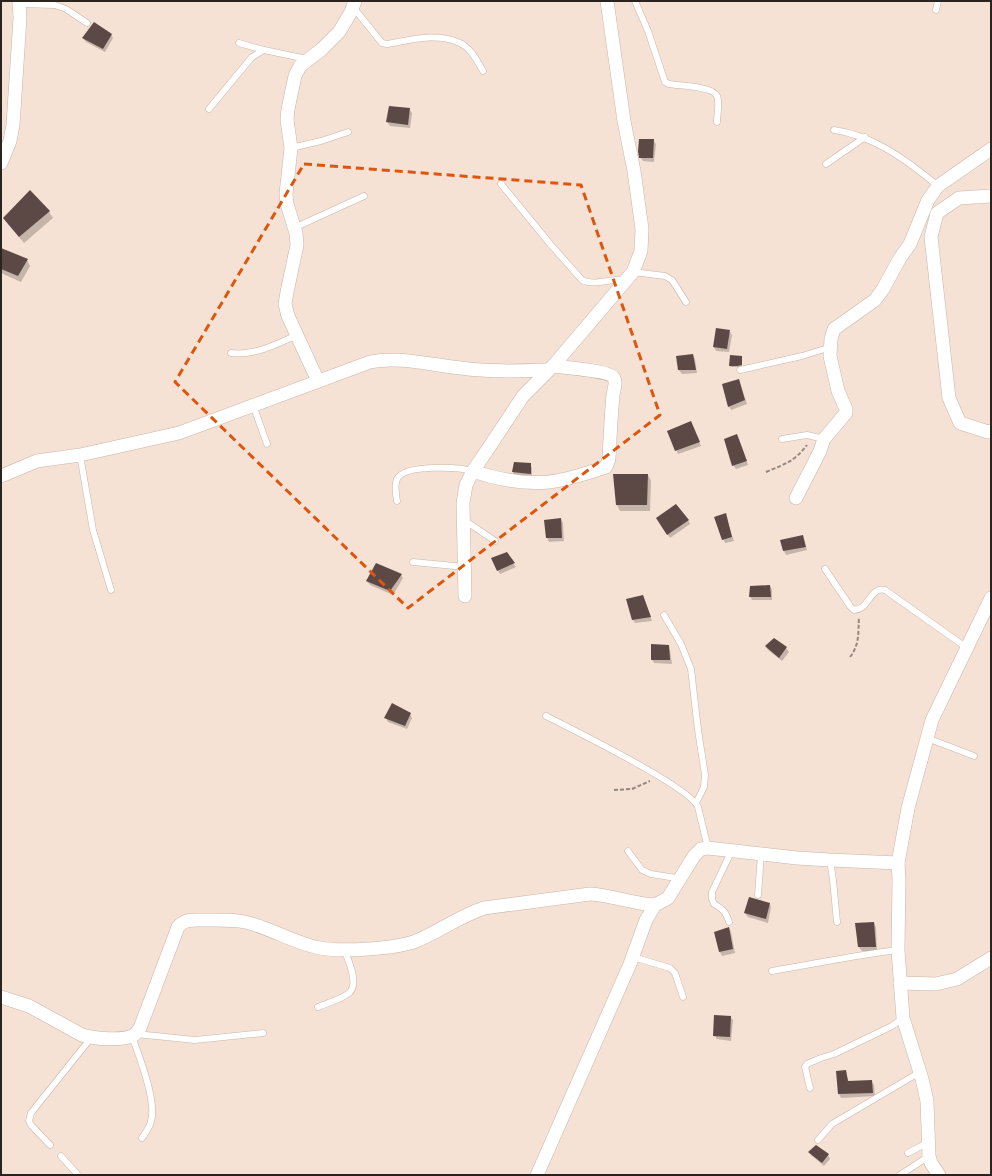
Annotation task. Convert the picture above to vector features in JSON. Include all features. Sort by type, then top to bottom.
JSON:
[{"type":"street","points":[[465,596],[463,503],[466,485],[473,470],[523,396],[550,368],[630,275],[641,251],[642,229],[634,171],[624,121],[607,1]]},
{"type":"street","points":[[1,163],[10,141],[13,125],[20,18],[19,3]]},
{"type":"street","points":[[318,381],[288,316],[285,304],[286,292],[297,245],[296,233],[287,204],[286,194],[291,148],[287,120],[288,109],[295,76],[300,66],[322,49],[339,32],[354,4]]},
{"type":"street","points":[[796,498],[818,456],[819,438],[846,414],[846,409],[838,391],[830,356],[831,339],[834,329],[875,300],[883,289],[900,258],[910,244],[928,200],[938,186],[991,149]]},
{"type":"street","points":[[991,196],[959,198],[937,213],[931,237],[949,398],[960,423],[991,432]]},
{"type":"street","points":[[2,477],[37,461],[80,456],[179,433],[363,364],[382,360],[400,360],[493,372],[550,368],[596,372],[614,377],[615,382],[612,405],[610,459],[606,467],[587,474],[549,482],[520,482],[487,476],[473,470]]},
{"type":"street","points":[[939,1175],[931,1163],[929,1156],[927,1143],[927,1101],[920,1072],[903,1018],[898,950],[898,863],[908,808],[932,720],[991,598]]},
{"type":"street","points":[[1,997],[29,1006],[82,1035],[91,1038],[101,1039],[134,1035],[140,1028],[178,927],[182,923],[190,920],[232,919],[247,922],[317,948],[327,950],[396,946],[416,941],[470,913],[484,908],[590,894],[603,895],[647,905],[655,905],[668,898],[700,849],[708,848],[732,850],[830,860],[898,863]]},
{"type":"street","points":[[537,1175],[632,957],[646,920],[655,905]]},
{"type":"street","points":[[900,983],[936,984],[957,979],[991,958]]},
{"type":"lane","points":[[635,1],[648,31],[665,82],[669,84],[705,88],[713,91],[718,100],[717,122]]},
{"type":"lane","points":[[936,10],[938,1]]},
{"type":"lane","points":[[19,3],[55,5],[66,9],[86,23]]},
{"type":"lane","points":[[354,4],[382,43],[387,44],[425,38],[446,39],[460,43],[471,52],[483,71]]},
{"type":"lane","points":[[239,43],[307,60]]},
{"type":"lane","points":[[209,109],[252,56],[264,50]]},
{"type":"lane","points":[[834,130],[848,131],[865,137],[898,156],[938,186]]},
{"type":"lane","points":[[291,148],[321,141],[348,132]]},
{"type":"lane","points":[[826,164],[865,137]]},
{"type":"lane","points":[[501,184],[582,280],[592,282],[615,279],[630,275],[664,276],[672,280],[686,302]]},
{"type":"lane","points":[[294,228],[364,196]]},
{"type":"lane","points":[[231,353],[246,354],[272,346],[297,335]]},
{"type":"lane","points":[[740,370],[802,356],[831,347]]},
{"type":"lane","points":[[253,405],[267,444]]},
{"type":"lane","points":[[782,439],[807,435],[819,438]]},
{"type":"lane","points":[[80,456],[93,530],[111,590]]},
{"type":"lane","points":[[397,501],[395,488],[397,479],[403,473],[410,470],[461,468],[473,470]]},
{"type":"lane","points":[[464,520],[495,541]]},
{"type":"lane","points":[[413,562],[465,567]]},
{"type":"lane","points":[[825,569],[854,610],[863,608],[876,591],[880,589],[885,590],[967,648]]},
{"type":"lane","points":[[664,615],[681,644],[691,669],[705,775],[704,787],[696,803]]},
{"type":"lane","points":[[546,716],[660,777],[696,803],[708,848]]},
{"type":"lane","points":[[927,738],[974,756]]},
{"type":"lane","points":[[729,922],[726,913],[714,904],[712,892],[732,850]]},
{"type":"lane","points":[[628,852],[642,870],[651,874],[676,878],[682,876]]},
{"type":"lane","points":[[758,895],[761,854]]},
{"type":"lane","points":[[830,860],[834,880],[837,922]]},
{"type":"lane","points":[[318,1007],[343,997],[352,989],[354,984],[353,975],[344,949]]},
{"type":"lane","points":[[772,970],[819,963],[869,953],[898,950]]},
{"type":"lane","points":[[632,957],[670,968],[675,973],[683,997]]},
{"type":"lane","points":[[810,1088],[805,1067],[807,1064],[834,1054],[892,1026],[903,1018]]},
{"type":"lane","points":[[142,1138],[152,1120],[152,1114],[147,1081],[134,1035],[195,1040],[263,1033]]},
{"type":"lane","points":[[50,1145],[31,1125],[29,1121],[30,1116],[91,1038]]},
{"type":"lane","points":[[818,1140],[832,1124],[920,1072]]},
{"type":"lane","points":[[908,1153],[927,1143]]},
{"type":"lane","points":[[61,1156],[78,1175]]},
{"type":"lane","points":[[900,1175],[929,1156]]},
{"type":"path","points":[[766,472],[794,460],[819,438]]},
{"type":"path","points":[[850,657],[856,649],[858,643],[859,610]]},
{"type":"path","points":[[614,790],[632,789],[660,777]]},
{"type":"highlighted area","points":[[304,164],[581,185],[660,415],[408,608],[175,382]]},
{"type":"building","points":[[94,22],[112,34],[103,49],[82,38]]},
{"type":"building","points":[[389,106],[410,108],[408,125],[386,122]]},
{"type":"building","points":[[639,139],[654,139],[653,158],[639,158]]},
{"type":"building","points":[[30,190],[50,211],[19,237],[3,218]]},
{"type":"building","points":[[1,248],[28,259],[18,276],[1,269]]},
{"type":"building","points":[[716,328],[730,330],[727,349],[713,347]]},
{"type":"building","points":[[693,354],[696,370],[678,370],[676,356]]},
{"type":"building","points":[[730,355],[742,356],[742,365],[729,366]]},
{"type":"building","points":[[739,379],[745,400],[728,407],[722,384]]},
{"type":"building","points":[[691,421],[700,442],[675,451],[667,431]]},
{"type":"building","points":[[737,434],[747,461],[732,466],[724,439]]},
{"type":"building","points":[[514,462],[531,463],[531,474],[512,472]]},
{"type":"building","points":[[613,474],[648,474],[647,505],[616,505]]},
{"type":"building","points":[[676,504],[689,520],[667,535],[656,518]]},
{"type":"building","points":[[726,513],[732,537],[722,540],[714,517]]},
{"type":"building","points":[[561,518],[562,538],[546,538],[544,520]]},
{"type":"building","points":[[803,535],[806,547],[783,551],[780,540]]},
{"type":"building","points":[[507,552],[515,563],[497,571],[491,558]]},
{"type":"building","points":[[376,563],[402,574],[390,591],[366,581]]},
{"type":"building","points":[[770,585],[771,597],[749,597],[750,586]]},
{"type":"building","points":[[643,595],[651,617],[632,620],[626,599]]},
{"type":"building","points":[[774,638],[787,647],[779,658],[765,646]]},
{"type":"building","points":[[651,644],[669,645],[670,660],[651,660]]},
{"type":"building","points":[[392,703],[411,713],[405,726],[384,718]]},
{"type":"building","points":[[749,897],[770,903],[766,919],[744,913]]},
{"type":"building","points":[[874,922],[876,947],[858,947],[855,923]]},
{"type":"building","points":[[729,927],[733,949],[719,952],[714,932]]},
{"type":"building","points":[[714,1015],[731,1016],[730,1037],[713,1036]]},
{"type":"building","points":[[846,1070],[848,1081],[872,1080],[873,1093],[838,1094],[836,1071]]},
{"type":"building","points":[[816,1145],[829,1154],[822,1163],[808,1152]]}]
